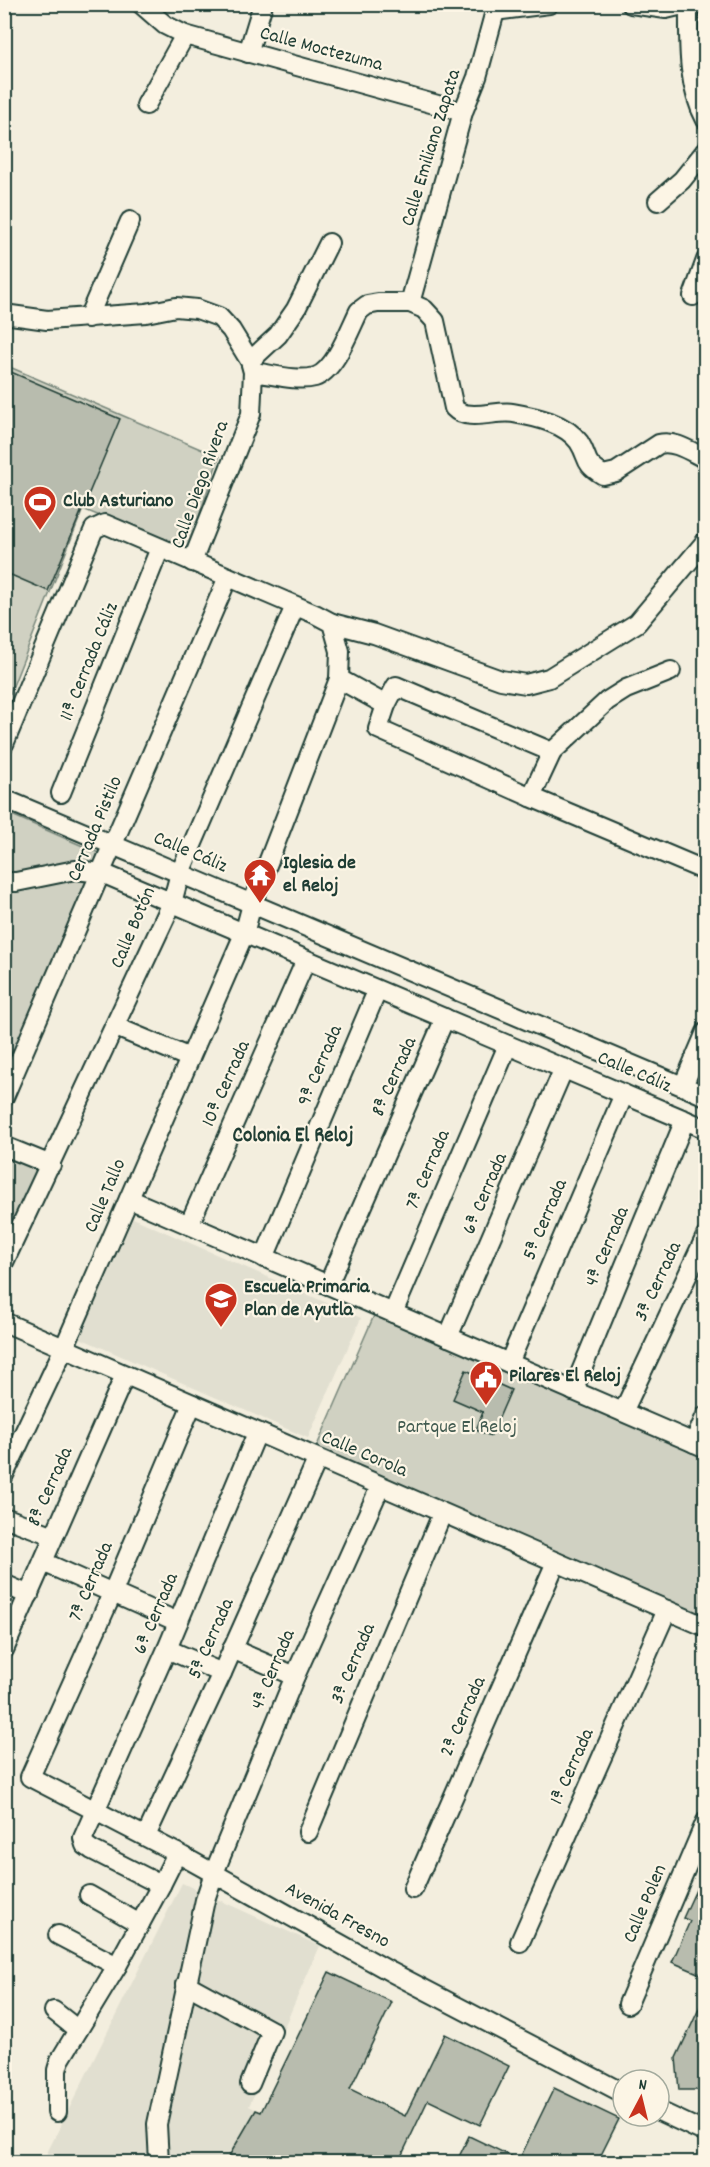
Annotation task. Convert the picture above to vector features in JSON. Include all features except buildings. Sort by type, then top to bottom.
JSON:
[{"type":"street","name":"Calle Moctezuma","points":[[141,4],[165,25],[185,35],[463,112]]},
{"type":"street","points":[[248,53],[263,4]]},
{"type":"street","points":[[495,8],[549,4]]},
{"type":"street","points":[[634,5],[666,9],[688,4],[689,54],[697,104],[705,120]]},
{"type":"street","name":"Calle Emiliano Zapata","points":[[410,303],[463,112],[477,76],[495,8]]},
{"type":"street","points":[[146,105],[185,35]]},
{"type":"street","points":[[658,201],[682,180],[705,150]]},
{"type":"street","points":[[88,318],[130,221]]},
{"type":"street","points":[[251,367],[296,309],[329,243]]},
{"type":"street","points":[[693,296],[705,260]]},
{"type":"street","points":[[4,314],[47,320],[146,313],[176,307],[197,309],[219,317],[231,330],[251,367],[297,377],[315,376],[330,367],[359,311],[378,303],[410,303],[424,309],[435,321],[454,408],[458,412],[466,414],[511,412],[563,426],[579,443],[590,467],[603,475],[616,472],[659,444],[667,442],[705,459]]},
{"type":"street","name":"Calle Diego Rivera","points":[[251,367],[251,414],[192,562],[332,623],[374,634],[501,680],[526,684],[549,678],[637,623],[705,541]]},
{"type":"street","points":[[4,744],[94,529],[105,524],[192,562]]},
{"type":"street","name":"11ª Cerrada Cáliz","points":[[62,793],[160,548]]},
{"type":"street","name":"Cerrada Pistilo","points":[[4,1097],[228,578]]},
{"type":"street","name":"Calle Botón","points":[[4,1262],[116,1027],[172,903],[180,873],[295,606]]},
{"type":"street","points":[[244,934],[252,904],[339,680],[340,651],[332,623]]},
{"type":"street","points":[[531,797],[552,752],[607,701],[626,689],[671,671]]},
{"type":"street","points":[[339,680],[386,705]]},
{"type":"street","points":[[552,752],[396,686],[386,705],[378,729],[705,871]]},
{"type":"street","name":"Calle Cáliz","points":[[4,799],[705,1096]]},
{"type":"street","points":[[4,882],[16,882],[75,870],[114,845]]},
{"type":"street","name":"Calle Cáliz","points":[[75,870],[102,873],[705,1129]]},
{"type":"street","name":"Calle Tallo","points":[[4,1475],[64,1348],[244,934]]},
{"type":"street","name":"10ª Cerrada","points":[[189,1225],[306,960]]},
{"type":"street","name":"9ª Cerrada","points":[[264,1258],[377,991]]},
{"type":"street","points":[[477,1032],[490,1004]]},
{"type":"street","name":"8ª Cerrada","points":[[328,1285],[445,1018]]},
{"type":"street","points":[[116,1027],[190,1058]]},
{"type":"street","points":[[683,1086],[705,1032]]},
{"type":"street","name":"7ª Cerrada","points":[[393,1313],[508,1045]]},
{"type":"street","name":"6ª Cerrada","points":[[448,1337],[564,1068]]},
{"type":"street","name":"5ª Cerrada","points":[[509,1363],[624,1094]]},
{"type":"street","name":"4ª Cerrada","points":[[573,1391],[685,1120]]},
{"type":"street","points":[[4,1146],[51,1165]]},
{"type":"street","points":[[129,1199],[700,1445],[705,1415]]},
{"type":"street","name":"3ª Cerrada","points":[[623,1412],[705,1236]]},
{"type":"street","name":"Calle Corola","points":[[4,1322],[316,1460],[705,1627]]},
{"type":"street","name":"8ª Cerrada","points":[[4,1650],[125,1375]]},
{"type":"street","name":"7ª Cerrada","points":[[30,1777],[112,1594],[192,1404]]},
{"type":"street","name":"6ª Cerrada","points":[[161,1885],[85,1845],[83,1838],[97,1811],[257,1433]]},
{"type":"street","name":"5ª Cerrada","points":[[146,1836],[222,1673],[316,1460]]},
{"type":"street","name":"4ª Cerrada","points":[[159,2163],[157,2124],[205,1900],[214,1873],[296,1676],[380,1487]]},
{"type":"street","name":"3ª Cerrada","points":[[308,1832],[442,1514]]},
{"type":"street","points":[[4,1516],[54,1536]]},
{"type":"street","points":[[43,1562],[178,1622]]},
{"type":"street","name":"2ª Cerrada","points":[[413,1889],[556,1562]]},
{"type":"street","points":[[4,1584],[29,1595]]},
{"type":"street","name":"1ª Cerrada","points":[[520,1942],[667,1610]]},
{"type":"street","points":[[167,1648],[222,1673]]},
{"type":"street","points":[[232,1649],[296,1676]]},
{"type":"street","name":"Avenida Fresno","points":[[30,1777],[177,1852],[391,1972],[611,2087]]},
{"type":"street","name":"Calle Polen","points":[[628,2004],[705,1821]]},
{"type":"street","points":[[57,2112],[57,2070],[117,1966],[177,1852]]},
{"type":"street","points":[[89,1895],[140,1924]]},
{"type":"street","points":[[57,1935],[117,1966]]},
{"type":"street","points":[[186,1984],[272,2031],[250,2084]]},
{"type":"street","points":[[54,2011],[78,2030]]},
{"type":"street","points":[[671,2117],[705,2133]]},
{"type":"shaded area","name":"Escuela Primaria Plan de Ayutla","points":[[133,1218],[361,1318],[308,1438],[80,1338]]},
{"type":"shaded area","points":[[182,1883],[320,1946],[249,2106],[363,2162],[58,2162],[46,2155]]},
{"type":"green space","name":"Club Asturiano","points":[[5,365],[219,457],[187,552],[83,509],[5,706]]},
{"type":"green space","points":[[5,812],[101,854],[5,1072]]},
{"type":"green space","points":[[5,1147],[40,1163],[5,1239]]},
{"type":"green space","name":"Partque El Reloj","points":[[376,1311],[705,1455],[705,1616],[316,1448]]},
{"type":"place","name":"Club Asturiano","points":[[40,531]]},
{"type":"place","name":"Iglesia de el Reloj","points":[[260,904]]},
{"type":"place","name":"Escuela Primaria Plan de Ayutla","points":[[221,1328]]},
{"type":"place","name":"Pilares El Reloj","points":[[486,1406]]},
{"type":"district","name":"Colonia El Reloj","points":[[293,1137]]}]
